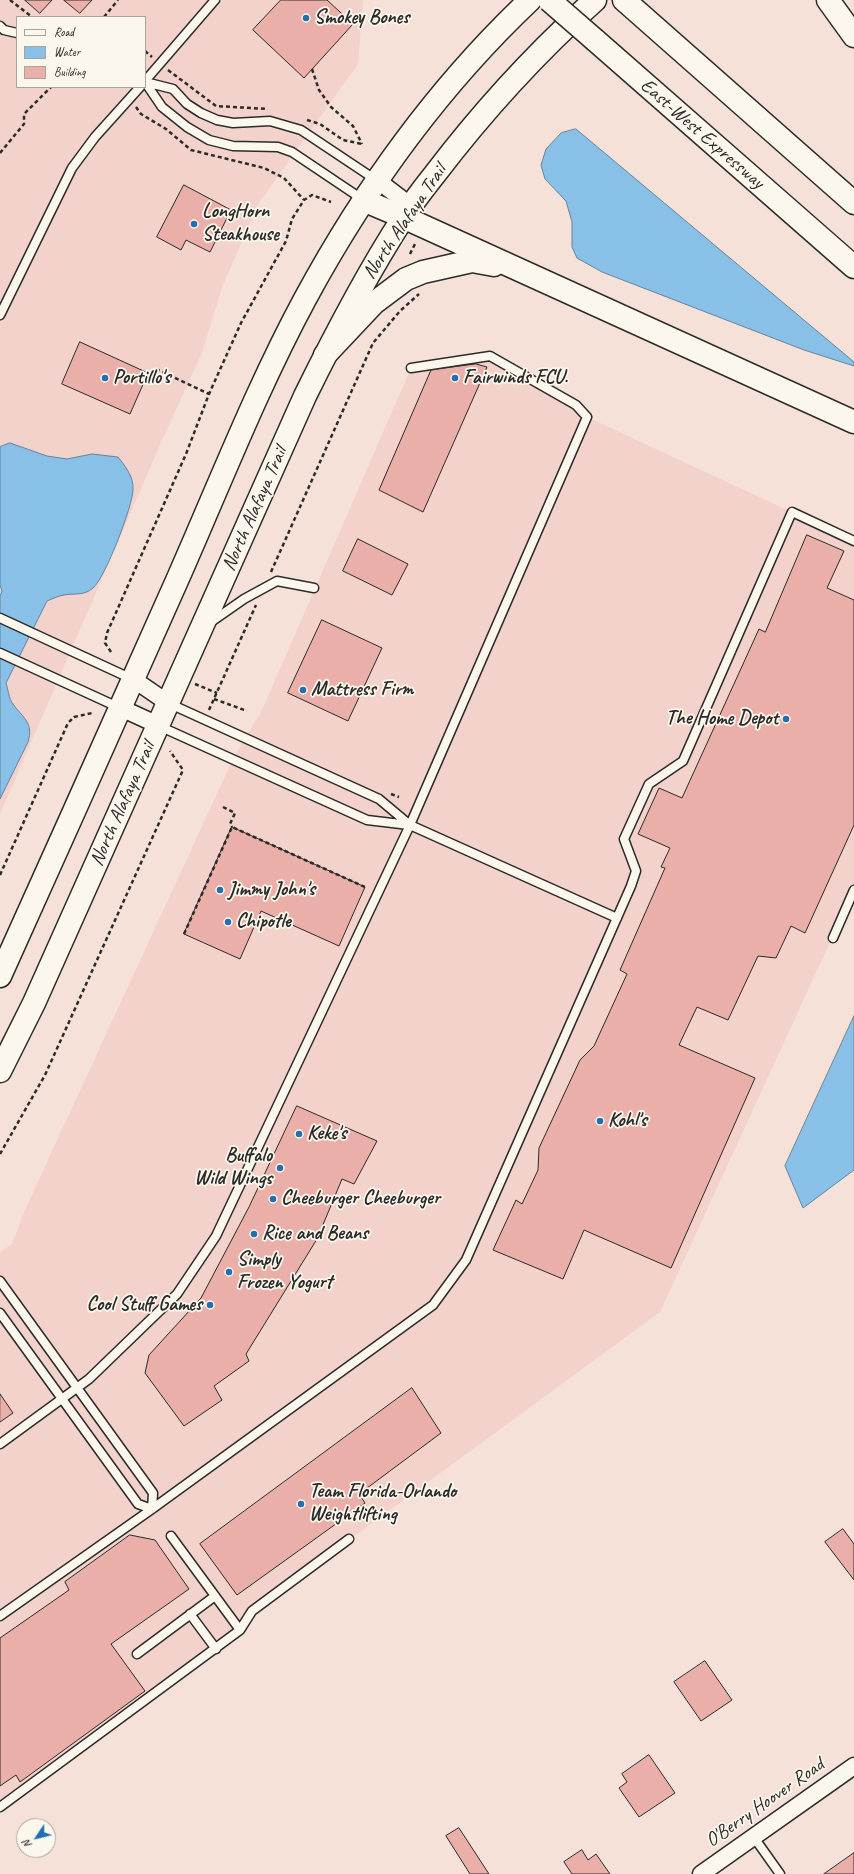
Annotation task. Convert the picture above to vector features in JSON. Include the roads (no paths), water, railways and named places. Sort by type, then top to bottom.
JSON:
[{"type":"main road","name":"North Alafaya Trail","points":[[0,976],[121,708],[278,351],[331,252],[377,180],[444,93],[480,52],[530,0]]},
{"type":"main road","name":"East-West Expressway","points":[[549,0],[854,267]]},
{"type":"main road","name":"North Alafaya Trail","points":[[0,1071],[37,996],[325,355],[374,265],[407,212],[480,117],[558,33],[595,0]]},
{"type":"main road","points":[[828,0],[854,36]]},
{"type":"main road","points":[[628,3],[854,203]]},
{"type":"main road","points":[[363,200],[407,212],[522,271],[854,422]]},
{"type":"main road","points":[[325,355],[374,304],[406,278],[423,272],[472,261],[522,271]]},
{"type":"street","points":[[377,180],[407,212]]},
{"type":"street","points":[[133,679],[168,703]]},
{"type":"street","points":[[121,708],[158,725]]},
{"type":"street","name":"O'Berry Hoover Road","points":[[701,1874],[854,1766]]},
{"type":"lane","points":[[146,81],[215,0]]},
{"type":"lane","points":[[0,26],[4,30],[16,33]]},
{"type":"lane","points":[[146,82],[173,89],[187,104],[201,113],[217,120],[233,122],[270,121],[301,130],[377,180]]},
{"type":"lane","points":[[146,83],[162,107],[187,127],[209,140],[233,146],[278,147],[292,152],[363,200]]},
{"type":"lane","points":[[0,315],[72,168],[95,137],[139,88]]},
{"type":"lane","points":[[0,1444],[89,1379],[177,1294],[216,1236],[410,825],[587,416],[576,405],[490,356],[411,368]]},
{"type":"lane","points":[[0,1616],[152,1509],[433,1304],[466,1260],[618,918],[636,871],[624,839],[649,784],[683,761],[792,512],[854,541]]},
{"type":"lane","points":[[202,629],[244,599],[277,581],[314,588]]},
{"type":"lane","points":[[0,618],[133,679]]},
{"type":"lane","points":[[0,653],[121,708]]},
{"type":"lane","points":[[168,703],[379,799],[410,825],[618,918]]},
{"type":"lane","points":[[158,725],[367,820],[410,825]]},
{"type":"lane","points":[[832,938],[854,890]]},
{"type":"lane","points":[[0,1281],[78,1387],[153,1493],[152,1509]]},
{"type":"lane","points":[[0,1313],[138,1504],[152,1509]]},
{"type":"lane","points":[[171,1536],[240,1630]]},
{"type":"lane","points":[[0,1807],[240,1630],[252,1611],[349,1539]]},
{"type":"lane","points":[[137,1654],[215,1596]]},
{"type":"lane","points":[[190,1614],[216,1648]]},
{"type":"lane","points":[[754,1836],[780,1874]]},
{"type":"water","points":[[576,129],[854,362],[854,366],[804,350],[602,272],[577,258],[572,247],[572,222],[566,201],[545,179],[541,165],[546,149],[561,133]]},
{"type":"water","points":[[10,443],[47,456],[67,459],[92,454],[118,457],[131,476],[133,489],[132,498],[118,541],[98,582],[90,591],[79,594],[62,595],[47,601],[6,683],[12,702],[24,717],[30,730],[28,742],[0,799],[0,596],[2,591],[0,585],[0,447]]},
{"type":"water","points":[[854,1016],[854,1170],[803,1208],[785,1166]]},
{"type":"place","name":"Smokey Bones","points":[[306,18]]},
{"type":"place","name":"LongHorn Steakhouse","points":[[194,224]]},
{"type":"place","name":"Portillo's","points":[[105,378]]},
{"type":"place","name":"Fairwinds FCU.","points":[[455,378]]},
{"type":"place","name":"Mattress Firm","points":[[303,690]]},
{"type":"place","name":"The Home Depot","points":[[786,719]]},
{"type":"place","name":"Jimmy John's","points":[[220,890]]},
{"type":"place","name":"Chipotle","points":[[228,922]]},
{"type":"place","name":"Kohl's","points":[[600,1121]]},
{"type":"place","name":"Keke's","points":[[299,1134]]},
{"type":"place","name":"Buffalo Wild Wings","points":[[280,1168]]},
{"type":"place","name":"Cheeburger Cheeburger","points":[[273,1199]]},
{"type":"place","name":"Rice and Beans","points":[[254,1234]]},
{"type":"place","name":"Simply Frozen Yogurt","points":[[229,1272]]},
{"type":"place","name":"Cool Stuff Games","points":[[210,1305]]},
{"type":"place","name":"Team Florida-Orlando Weightlifting","points":[[301,1504]]}]
